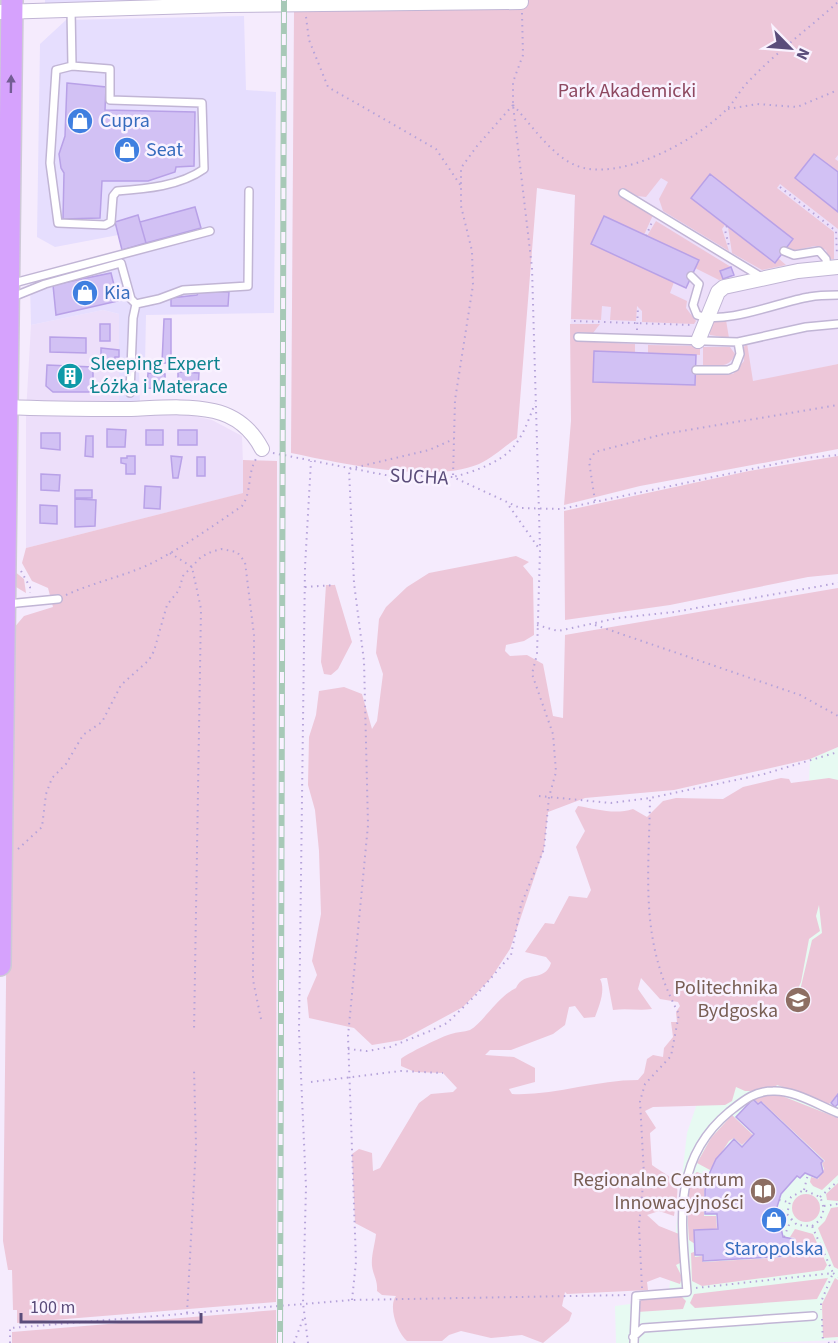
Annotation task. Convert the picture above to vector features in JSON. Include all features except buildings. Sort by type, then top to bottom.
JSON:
[{"type":"main road","points":[[0,965],[2,605],[8,292],[8,8]]},
{"type":"street","points":[[8,8],[521,2]]},
{"type":"street","points":[[698,341],[718,292],[724,287],[834,265]]},
{"type":"street","points":[[7,407],[77,409],[190,407],[215,411],[238,420],[255,435],[262,449]]},
{"type":"lane","points":[[71,9],[72,66]]},
{"type":"lane","points":[[72,66],[110,69],[110,100],[202,103],[204,169],[193,177],[146,189],[117,191],[112,196],[111,222],[105,225],[58,223],[50,163],[56,70],[72,66]]},
{"type":"lane","points":[[136,304],[183,290],[248,286],[249,191]]},
{"type":"lane","points":[[622,193],[763,278]]},
{"type":"lane","points":[[8,292],[210,231]]},
{"type":"lane","points":[[784,251],[794,255],[819,251],[834,265]]},
{"type":"lane","points":[[8,292],[121,262],[131,299],[136,304]]},
{"type":"lane","points":[[692,276],[699,284],[694,310],[697,315],[706,317],[732,315],[810,297],[838,294]]},
{"type":"lane","points":[[130,393],[133,318],[136,304]]},
{"type":"lane","points":[[578,337],[738,342],[806,327],[838,324]]},
{"type":"lane","points":[[696,370],[728,370],[735,367],[740,354],[738,342]]},
{"type":"lane","points":[[2,605],[58,599]]},
{"type":"lane","points":[[633,1340],[636,1296],[687,1292],[682,1216],[684,1181],[708,1134],[742,1101],[762,1092],[786,1092],[838,1113]]},
{"type":"lane","points":[[633,1340],[643,1328],[813,1316]]},
{"type":"path","points":[[348,1049],[367,1051],[390,1047],[447,1023],[478,993],[511,955],[521,905],[544,849],[549,797],[556,772],[553,734],[532,674],[537,654],[541,510],[532,268],[513,105],[513,82],[523,56],[521,2]]},
{"type":"path","points":[[513,105],[557,152],[574,165],[595,171],[620,168],[683,141],[727,109],[746,84],[838,2]]},
{"type":"path","points":[[305,11],[309,40],[328,87],[436,149],[461,186]]},
{"type":"path","points":[[727,109],[757,104],[797,107],[838,90]]},
{"type":"path","points":[[513,105],[461,168],[461,206],[472,251],[473,285],[455,400],[453,477],[470,472],[510,451],[519,440],[536,402]]},
{"type":"path","points":[[780,187],[836,231],[834,265]]},
{"type":"path","points":[[637,324],[638,306]]},
{"type":"path","points":[[595,501],[589,461],[595,452],[664,434],[838,405]]},
{"type":"path","points":[[352,1300],[356,1262],[348,1049],[352,965],[368,825],[364,662],[354,583],[349,469],[429,450],[454,439]]},
{"type":"path","points":[[58,599],[95,582],[145,566],[242,506],[248,498],[251,467],[262,449]]},
{"type":"path","name":"SUCHA","points":[[262,449],[385,475],[453,477],[520,508],[541,510],[561,509],[752,468],[838,455]]},
{"type":"path","points":[[308,1343],[303,1303],[306,1186],[299,1032],[305,588],[311,461]]},
{"type":"path","points":[[506,501],[524,523],[540,550]]},
{"type":"path","points":[[18,849],[42,827],[46,794],[52,778],[66,764],[83,735],[102,722],[121,685],[149,660],[154,651],[167,605],[179,590],[183,576],[201,558],[221,549],[237,552],[245,562],[254,635],[253,980],[261,1019]]},
{"type":"path","points":[[169,553],[192,567],[201,609],[194,1032]]},
{"type":"path","points":[[537,625],[558,632],[592,624],[838,584]]},
{"type":"path","points":[[305,588],[335,585]]},
{"type":"path","points":[[592,624],[800,694],[838,716]]},
{"type":"path","points":[[539,796],[611,803],[650,798],[764,774],[838,752]]},
{"type":"path","points":[[642,1293],[639,1226],[644,1175],[640,1101],[645,1084],[670,1056],[679,1014],[664,988],[655,961],[649,926],[650,798]]},
{"type":"path","points":[[187,1313],[196,1145],[194,1069]]},
{"type":"path","points":[[311,1082],[401,1071],[443,1073]]},
{"type":"path","points":[[804,1190],[808,1174]]},
{"type":"path","points":[[820,1197],[838,1181]]},
{"type":"path","points":[[804,1190],[820,1197],[824,1206],[823,1216],[812,1226],[797,1225],[791,1220],[788,1214],[788,1202],[797,1192],[804,1190]]},
{"type":"path","points":[[779,1200],[788,1202]]},
{"type":"path","points":[[824,1206],[838,1204]]},
{"type":"path","points":[[784,1237],[791,1220]]},
{"type":"path","points":[[812,1226],[833,1273],[838,1277]]},
{"type":"path","points":[[687,1289],[833,1273]]},
{"type":"path","points":[[823,1343],[821,1302],[833,1273]]},
{"type":"path","points":[[10,1343],[10,1328],[303,1303],[632,1294]]},
{"type":"path","points":[[294,1343],[304,1316]]},
{"type":"path","points":[[828,1343],[838,1342]]},
{"type":"shaded area","points":[[45,0],[277,0],[45,7]]},
{"type":"shaded area","points":[[244,16],[246,90],[276,92],[274,313],[146,315],[145,365],[139,369],[140,404],[119,403],[119,314],[103,310],[31,325],[30,283],[127,255],[122,250],[118,235],[55,247],[37,237],[40,44],[66,20]]},
{"type":"shaded area","points":[[838,142],[838,364],[593,417],[570,343],[575,195]]},
{"type":"shaded area","points":[[103,310],[119,314],[119,403],[140,404],[212,420],[242,436],[244,493],[26,548],[26,413],[31,325]]},
{"type":"shaded area","name":"Politechnika Bydgoska","points":[[838,747],[838,1340],[762,1343],[616,1343],[615,1306],[668,1299],[687,1133],[714,1054],[802,947],[810,759]]},
{"type":"green space","name":"Park Akademicki","points":[[359,0],[838,0],[838,155],[835,159],[838,161],[838,172],[814,154],[795,178],[838,212],[838,229],[780,184],[777,188],[834,232],[834,259],[829,259],[826,250],[815,246],[791,251],[787,248],[793,239],[710,174],[691,198],[725,225],[722,229],[729,251],[663,211],[659,199],[668,182],[661,178],[646,197],[637,196],[623,188],[619,196],[653,215],[644,235],[674,282],[670,293],[687,301],[686,308],[696,321],[694,324],[642,322],[642,311],[637,306],[636,321],[610,320],[611,307],[602,306],[601,320],[571,319],[575,195],[537,188],[517,438],[479,464],[459,470],[437,472],[386,470],[291,453],[294,12],[358,8]]},
{"type":"green space","points":[[656,221],[731,267],[721,271],[723,279],[719,280],[695,268],[699,260],[647,236]]},
{"type":"green space","points":[[728,227],[774,263],[778,258],[786,265],[762,270],[732,253]]},
{"type":"green space","points":[[726,320],[729,338],[710,335],[710,323]]},
{"type":"green space","points":[[570,324],[600,324],[593,333],[576,332],[576,341],[635,344],[635,353],[594,351],[593,382],[695,385],[696,375],[733,374],[744,361],[743,348],[747,343],[753,381],[838,364],[838,449],[640,486],[564,505],[571,421]]},
{"type":"green space","points":[[648,345],[700,346],[700,355],[648,353]]},
{"type":"green space","points":[[703,347],[730,347],[735,354],[733,359],[726,364],[703,366]]},
{"type":"green space","points":[[838,456],[838,574],[808,577],[670,605],[565,620],[564,511],[749,471]]},
{"type":"green space","points":[[243,460],[277,461],[276,1302],[17,1323],[17,1310],[13,1310],[12,1270],[8,1270],[3,1241],[8,815],[13,629],[24,616],[53,607],[48,588],[32,581],[22,563],[26,548],[243,493]]},
{"type":"green space","points":[[516,556],[529,562],[523,566],[533,578],[534,635],[524,641],[506,645],[505,651],[510,656],[527,655],[543,664],[553,716],[563,718],[565,635],[838,588],[838,747],[810,759],[674,790],[585,798],[548,812],[544,849],[510,949],[491,978],[463,1007],[402,1040],[372,1045],[354,1028],[309,1018],[307,998],[317,975],[312,961],[321,914],[315,810],[308,785],[309,737],[316,715],[319,691],[344,687],[362,694],[372,729],[377,721],[383,674],[376,653],[379,619],[386,607],[407,587],[429,573]]},
{"type":"green space","points":[[14,571],[24,579],[26,593],[16,587]]},
{"type":"green space","points":[[326,585],[335,585],[352,642],[338,669],[331,675],[324,674],[321,662]]},
{"type":"green space","points":[[781,778],[789,779],[791,783],[829,778],[838,780],[838,1094],[829,1104],[777,1085],[772,1091],[745,1091],[736,1087],[732,1101],[725,1105],[653,1107],[645,1111],[656,1128],[650,1133],[652,1165],[673,1180],[677,1188],[674,1216],[659,1211],[647,1215],[659,1226],[679,1234],[682,1262],[676,1265],[682,1277],[680,1284],[660,1277],[647,1282],[648,1290],[567,1294],[565,1292],[562,1306],[572,1313],[569,1321],[543,1343],[522,1335],[491,1338],[461,1331],[449,1335],[442,1341],[407,1341],[400,1332],[393,1313],[396,1296],[382,1295],[377,1291],[372,1262],[376,1234],[355,1223],[352,1154],[359,1149],[372,1153],[373,1171],[380,1168],[419,1103],[431,1094],[453,1092],[457,1088],[443,1073],[415,1072],[401,1066],[401,1059],[441,1038],[470,1030],[524,979],[544,973],[548,969],[551,963],[546,957],[525,952],[545,923],[554,924],[569,896],[587,898],[591,890],[576,847],[585,831],[575,811],[578,806],[612,811],[633,809],[647,817],[663,801],[676,798],[723,799],[743,787]],"holes":[[[819,905],[822,933],[812,940],[798,999],[795,995],[801,982],[809,939],[820,931],[816,916]],[[607,978],[613,1010],[652,1009],[638,989],[641,978],[660,999],[678,1002],[680,1006],[676,1012],[677,1022],[671,1022],[673,1037],[664,1048],[663,1057],[653,1055],[647,1059],[644,1073],[638,1080],[606,1082],[543,1093],[512,1094],[509,1089],[535,1082],[535,1068],[514,1057],[485,1055],[490,1050],[511,1050],[553,1034],[565,1025],[569,1007],[575,1006],[584,1018],[595,1017],[602,993],[600,979]]]},
{"type":"green space","points":[[777,1094],[838,1118],[838,1175],[822,1190],[810,1182],[811,1177],[818,1179],[824,1169],[822,1163],[825,1161],[762,1102],[758,1103],[754,1099],[755,1096]]},
{"type":"green space","points":[[732,1115],[753,1135],[742,1145],[734,1138],[729,1141],[710,1170],[697,1163],[711,1138]]},
{"type":"green space","points":[[697,1172],[707,1176],[704,1216],[716,1216],[717,1229],[694,1229],[695,1244],[689,1240],[688,1193]]},
{"type":"green space","points":[[838,1183],[838,1201],[827,1200],[826,1194]]},
{"type":"green space","points":[[806,1194],[816,1198],[820,1208],[816,1218],[806,1222],[796,1218],[792,1208],[796,1198]]},
{"type":"green space","points":[[838,1207],[838,1269],[834,1267],[818,1228],[825,1221],[831,1208]]},
{"type":"green space","points":[[795,1229],[813,1234],[827,1265],[824,1270],[702,1286],[692,1281],[691,1253],[694,1252],[695,1257],[702,1256],[703,1262],[789,1257],[789,1253],[797,1246],[795,1238],[790,1237]]},
{"type":"green space","points":[[828,1278],[817,1299],[695,1308],[690,1303],[694,1294]]},
{"type":"green space","points":[[835,1278],[838,1280],[838,1337],[823,1338],[822,1304]]},
{"type":"green space","points":[[680,1295],[686,1301],[683,1309],[637,1312],[638,1302],[645,1298]]},
{"type":"green space","points":[[276,1310],[276,1343],[12,1343],[12,1332]]},
{"type":"railway","points":[[280,1343],[284,0]]},
{"type":"place","name":"Cupra","points":[[80,121]]},
{"type":"place","name":"Seat","points":[[127,150]]},
{"type":"place","name":"Kia","points":[[85,293]]},
{"type":"place","name":"Sleeping Expert Łóżka i Materace","points":[[70,376]]},
{"type":"place","name":"Politechnika Bydgoska","points":[[798,1000]]},
{"type":"place","name":"Regionalne Centrum Innowacyjności","points":[[763,1191]]},
{"type":"place","name":"Staropolska","points":[[774,1220]]}]
